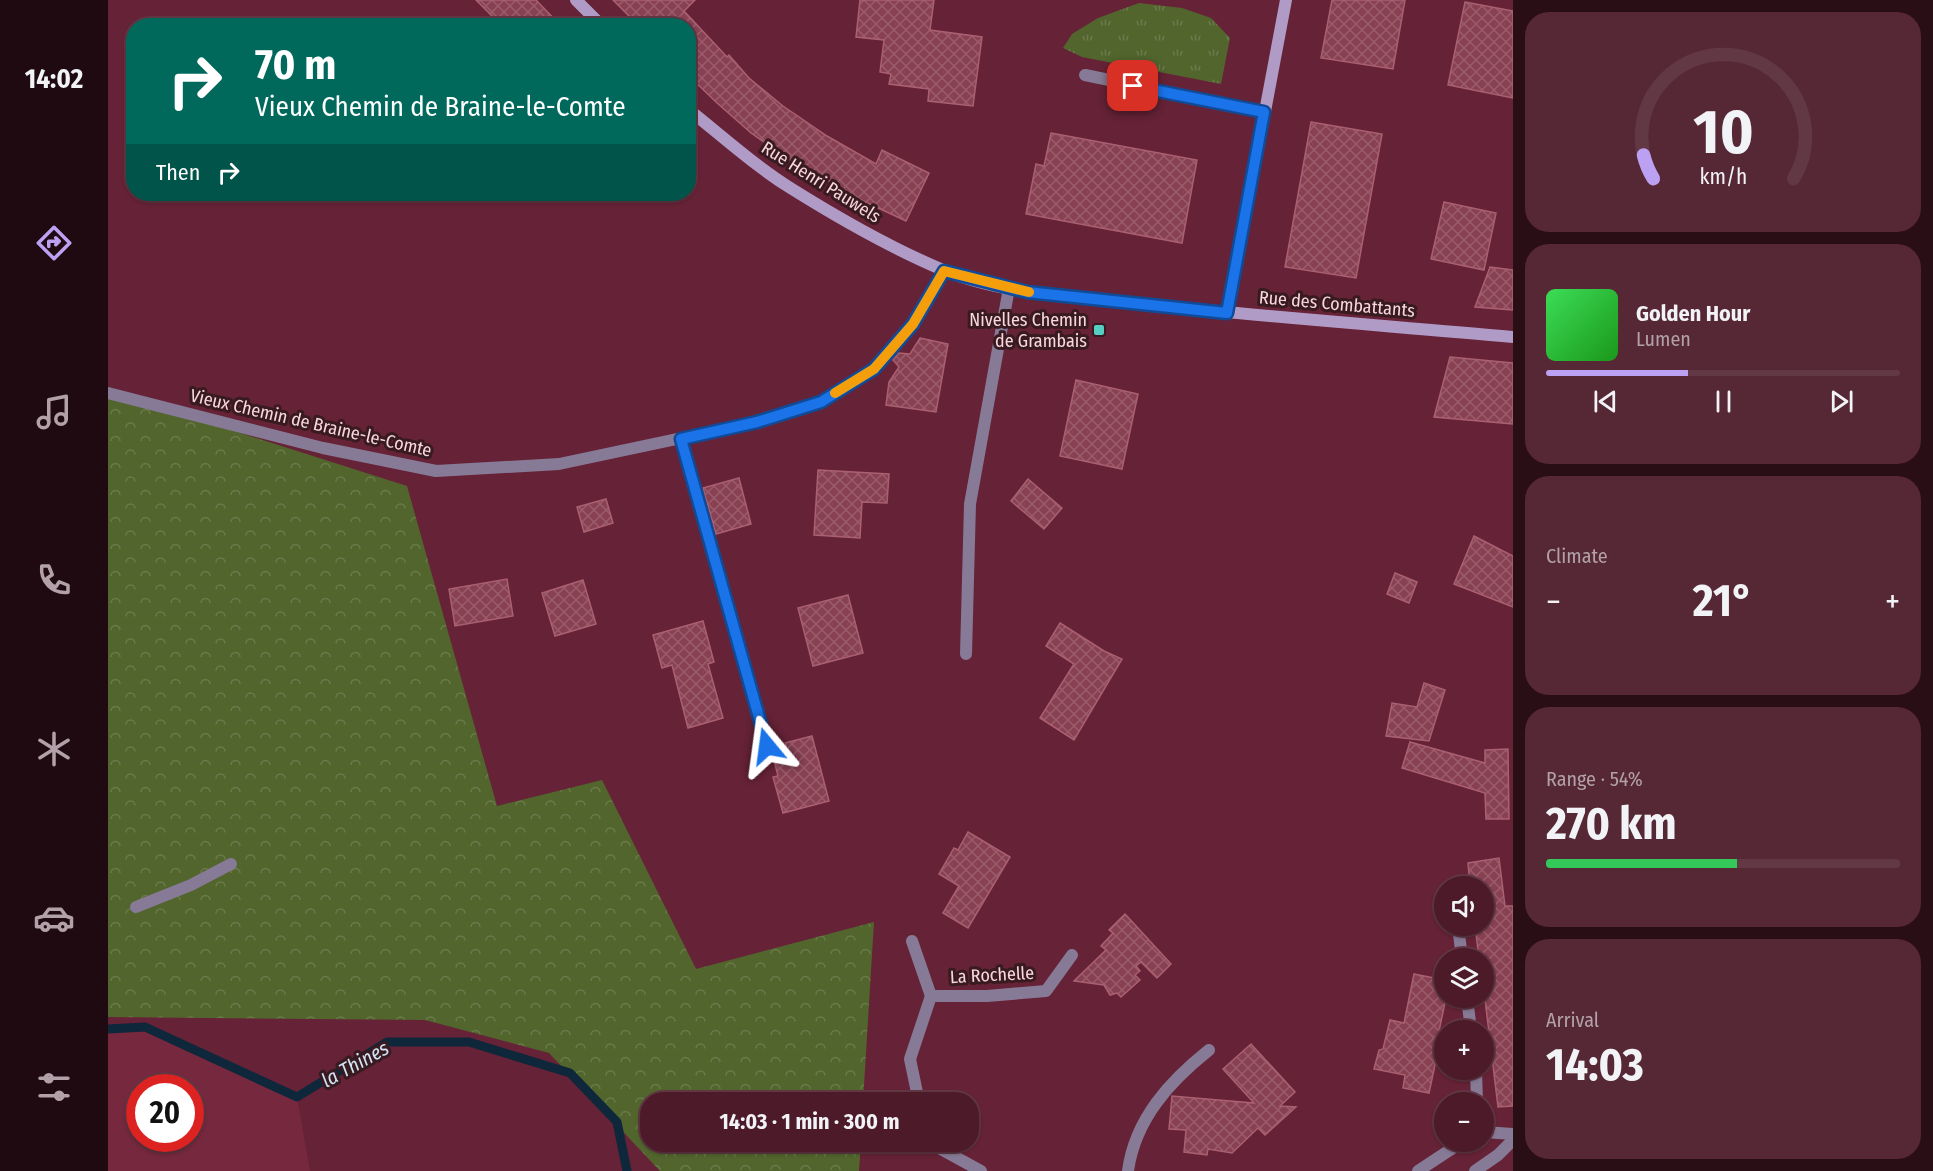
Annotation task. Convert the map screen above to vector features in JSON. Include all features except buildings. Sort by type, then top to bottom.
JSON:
[{"type":"main road","points":[[576,0],[594,18]]},
{"type":"main road","points":[[1227,313],[1286,0]]},
{"type":"main road","name":"Rue Henri Pauwels","points":[[696,115],[791,188],[884,243],[944,271],[980,281]]},
{"type":"main road","name":"Rue des Combattants","points":[[980,281],[1027,292],[1227,313],[1513,337]]},
{"type":"street","points":[[1085,75],[1264,112]]},
{"type":"street","name":"Vieux Chemin de Braine-le-Comte","points":[[108,393],[323,448],[436,471],[559,464],[757,422],[821,402],[874,369],[913,324],[944,271]]},
{"type":"street","points":[[966,654],[970,504],[1009,288]]},
{"type":"street","points":[[681,439],[767,746]]},
{"type":"street","points":[[136,907],[191,885],[231,864]]},
{"type":"street","name":"La Rochelle","points":[[912,941],[931,996],[910,1059],[917,1092]]},
{"type":"street","name":"La Rochelle","points":[[931,996],[987,996],[1046,990],[1072,955]]},
{"type":"street","points":[[1128,1171],[1145,1120],[1160,1095],[1183,1070],[1209,1050]]},
{"type":"street","points":[[1494,1133],[1513,1134]]},
{"type":"street","points":[[1476,1171],[1498,1155],[1513,1140]]},
{"type":"street","points":[[946,1152],[981,1171]]},
{"type":"street","points":[[1418,1171],[1447,1152]]},
{"type":"shaded area","points":[[145,1027],[297,1097],[310,1171],[108,1171],[108,1032]]},
{"type":"green space","points":[[1139,3],[1182,8],[1211,18],[1230,38],[1221,84],[1082,57],[1063,48],[1072,34],[1098,18]]},
{"type":"green space","points":[[108,394],[137,400],[407,486],[497,806],[602,780],[696,969],[874,922],[864,1092],[640,1092],[640,1150],[549,1053],[425,1020],[108,1017]]},
{"type":"green space","points":[[642,1152],[860,1152],[859,1171],[660,1171]]},
{"type":"waterway","name":"la Thines","points":[[108,1029],[145,1027],[297,1097],[387,1042],[469,1042],[570,1073],[617,1122],[627,1171]]},
{"type":"slow traffic","points":[[835,393],[874,369],[913,324],[944,271],[1029,292]]},
{"type":"place","name":"Nivelles Chemin de Grambais","points":[[1099,330]]},
{"type":"route","points":[[767,746],[681,439],[757,422],[821,402],[874,369],[913,324],[944,271],[1027,292],[1227,313],[1264,112],[1133,86]]}]
